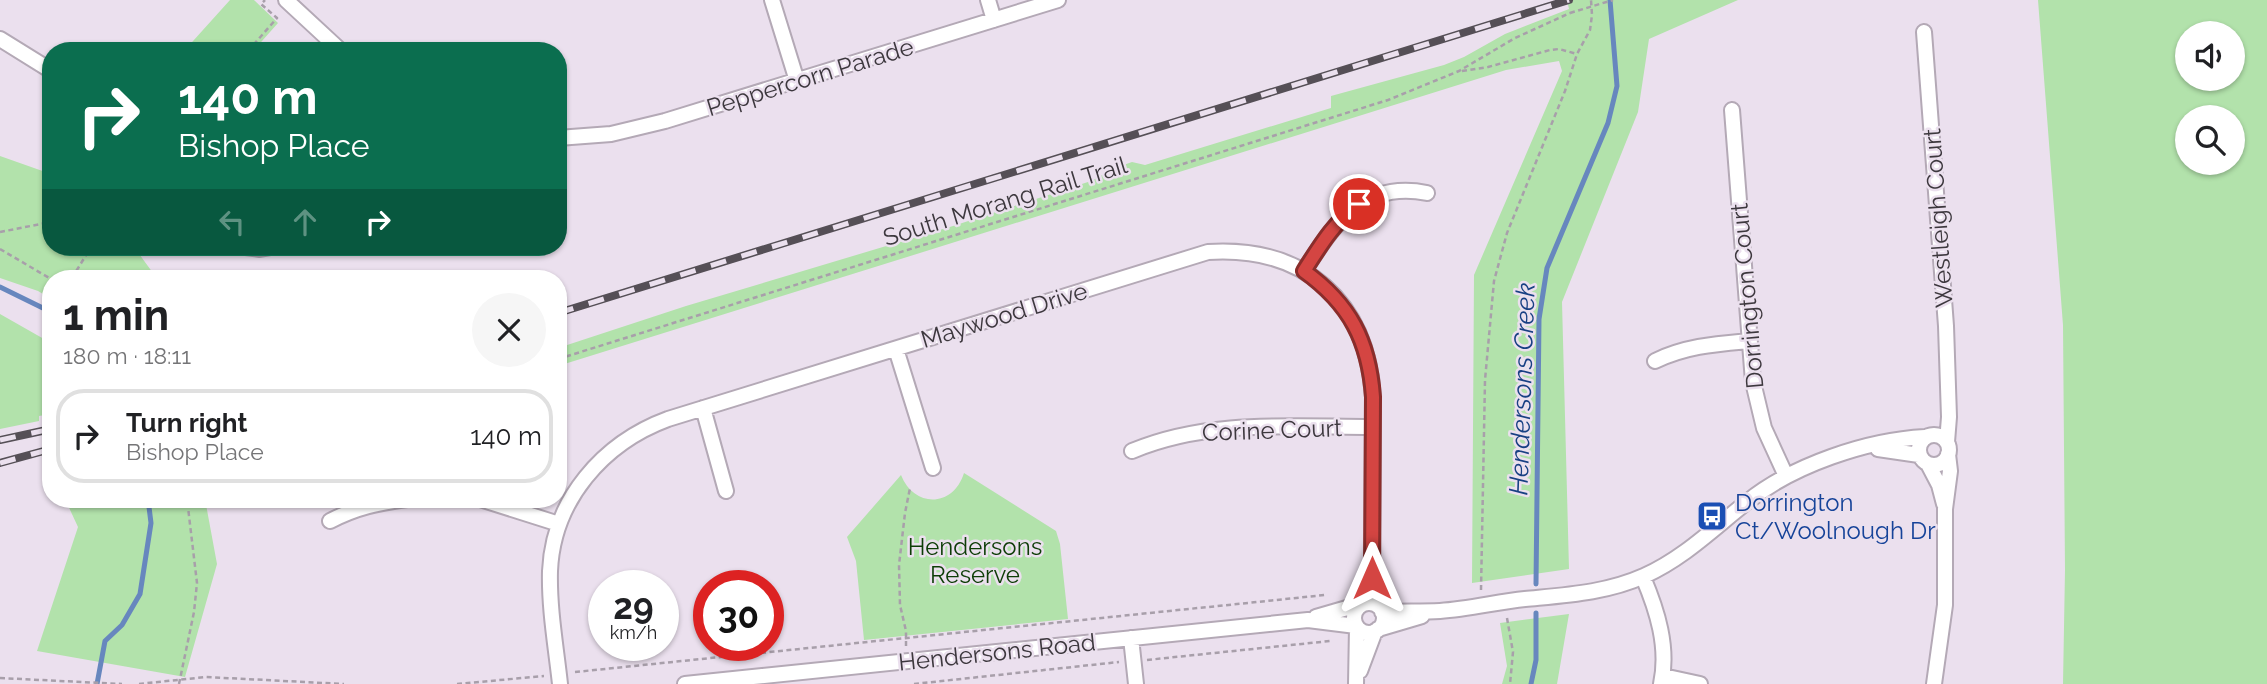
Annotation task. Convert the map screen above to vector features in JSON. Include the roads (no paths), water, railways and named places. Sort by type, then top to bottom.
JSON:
[{"type":"street","points":[[286,0],[331,42]]},
{"type":"street","points":[[772,0],[797,81]]},
{"type":"street","points":[[988,0],[994,20]]},
{"type":"street","name":"Peppercorn Parade","points":[[567,138],[601,136],[637,129],[1058,0]]},
{"type":"street","name":"Westleigh Court","points":[[1924,32],[1946,326],[1949,423],[1947,448],[1950,471],[1945,509]]},
{"type":"street","points":[[0,39],[42,65]]},
{"type":"street","name":"Dorrington Court","points":[[1732,110],[1749,341],[1757,404],[1764,428],[1786,477]]},
{"type":"street","points":[[1304,271],[1332,228],[1359,204],[1396,191],[1427,193]]},
{"type":"street","name":"Maywood Drive","points":[[567,507],[588,472],[628,437],[650,426],[1208,253],[1258,253],[1304,271],[1332,293],[1357,328],[1366,350],[1372,376],[1373,427],[1371,607]]},
{"type":"street","points":[[1655,361],[1696,346],[1749,341]]},
{"type":"street","points":[[896,349],[933,468]]},
{"type":"street","name":"Westleigh Court","points":[[1928,436],[1940,423],[1948,403]]},
{"type":"street","points":[[703,408],[726,491]]},
{"type":"street","name":"Corine Court","points":[[1132,451],[1172,436],[1225,428],[1373,427]]},
{"type":"street","points":[[1928,436],[1919,445],[1923,459],[1939,485],[1945,509],[1945,605],[1934,684]]},
{"type":"street","points":[[1357,626],[1367,633],[1440,611],[1594,592],[1643,577],[1692,548],[1746,502],[1811,464],[1863,449],[1907,438],[1940,436],[1947,448],[1942,462],[1938,464],[1892,450],[1863,449]]},
{"type":"street","points":[[330,521],[359,508]]},
{"type":"street","points":[[508,508],[559,524]]},
{"type":"street","name":"Maywood Drive","points":[[560,684],[550,570],[559,524],[566,508]]},
{"type":"street","points":[[1643,577],[1659,621],[1662,680],[1700,684]]},
{"type":"street","points":[[1371,607],[1383,621],[1356,683],[1357,626],[1354,614],[1371,607]]},
{"type":"street","name":"Hendersons Road","points":[[685,684],[1308,620],[1337,611],[1371,607],[1440,611]]},
{"type":"street","name":"Hendersons Road","points":[[1308,620],[1357,626]]},
{"type":"street","points":[[1131,638],[1136,684]]},
{"type":"waterway","name":"Hendersons Creek","points":[[1536,584],[1539,319],[1547,268],[1608,123],[1617,86],[1610,0]]},
{"type":"waterway","points":[[0,287],[42,308]]},
{"type":"waterway","points":[[97,684],[105,641],[122,625],[140,594],[151,523],[149,508]]},
{"type":"waterway","name":"Hendersons Creek","points":[[1531,684],[1536,660],[1536,613]]},
{"type":"railway","points":[[567,310],[1569,0]]},
{"type":"railway","points":[[0,440],[42,431]]},
{"type":"railway","points":[[0,463],[42,451]]},
{"type":"place","name":"Dorrington Ct/Woolnough Dr","points":[[1712,516]]},
{"type":"park label","name":"Hendersons Reserve","points":[[975,560]]}]
